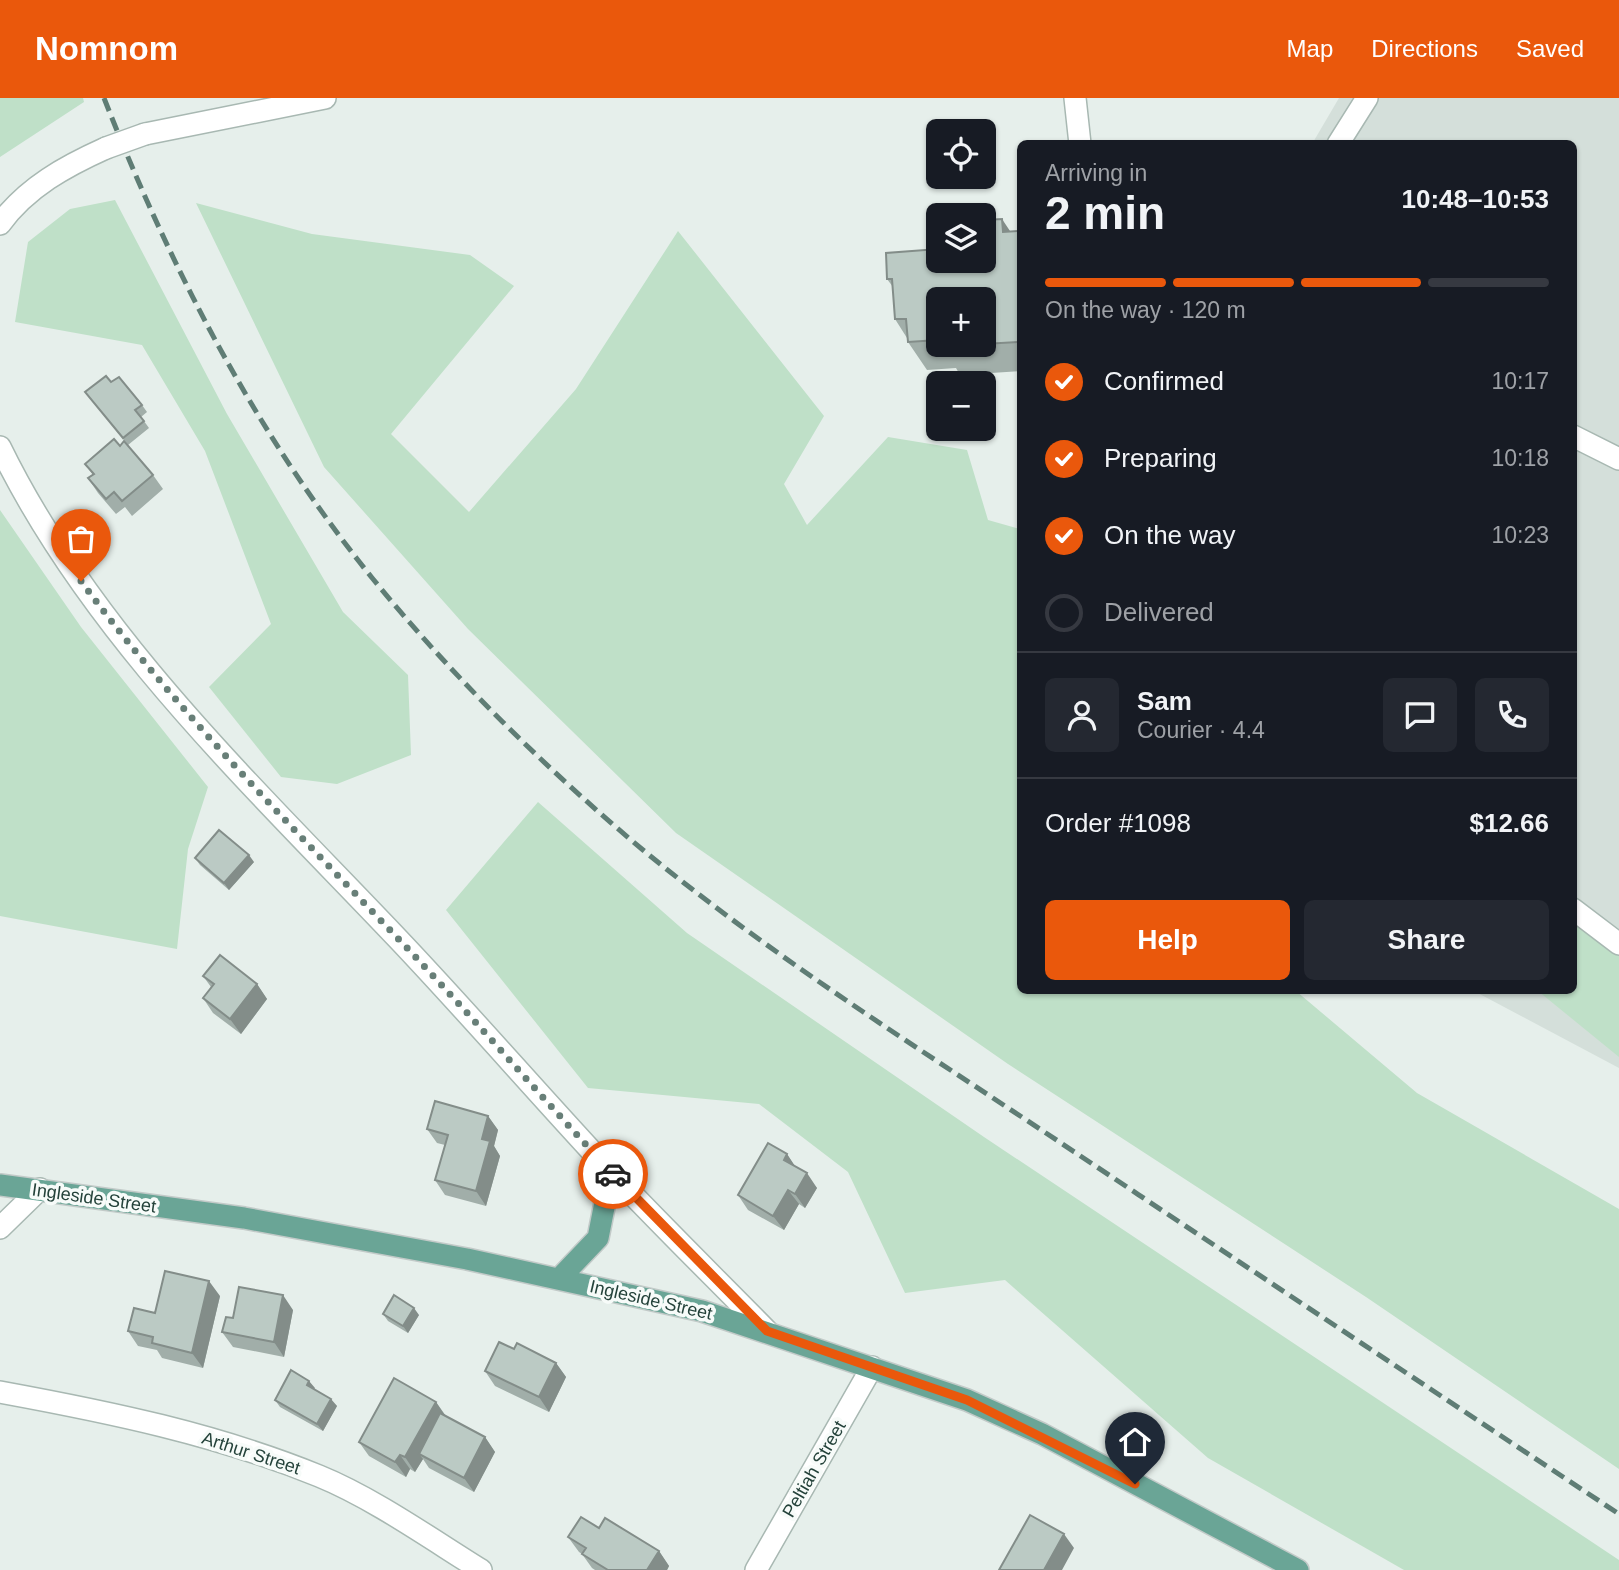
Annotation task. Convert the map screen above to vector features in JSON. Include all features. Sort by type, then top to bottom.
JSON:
[{"type":"main road","points":[[559,1279],[598,1238],[611,1172]]},
{"type":"main road","name":"Ingleside Street","points":[[0,1185],[244,1218],[559,1279],[702,1311],[967,1400],[1042,1434],[1298,1570]]},
{"type":"street","points":[[0,224],[10,210],[37,187],[71,163],[107,148],[145,134],[325,98]]},
{"type":"street","points":[[1075,98],[1080,140]]},
{"type":"street","points":[[1341,140],[1367,98]]},
{"type":"street","points":[[1577,438],[1619,459]]},
{"type":"street","points":[[0,447],[49,537],[113,624],[216,748],[411,952],[611,1172],[767,1331]]},
{"type":"street","points":[[1577,912],[1619,944]]},
{"type":"street","points":[[0,1228],[40,1189]]},
{"type":"street","name":"Peltiah Street","points":[[755,1570],[872,1367]]},
{"type":"street","name":"Arthur Street","points":[[0,1392],[120,1414],[240,1447],[322,1477],[424,1534],[481,1570]]},
{"type":"shaded area","points":[[1339,98],[1619,98],[1619,1068],[1480,994],[1577,994],[1577,140],[1314,140]]},
{"type":"green space","points":[[0,98],[83,98],[84,102],[0,157]]},
{"type":"green space","points":[[115,200],[227,414],[343,612],[408,675],[411,755],[337,784],[281,777],[209,687],[271,624],[205,451],[142,345],[15,322],[28,242],[70,209]]},
{"type":"green space","points":[[196,203],[312,234],[470,255],[514,286],[391,434],[469,512],[576,389],[678,231],[824,416],[784,484],[807,525],[888,437],[967,450],[988,520],[1017,528],[1017,994],[1300,994],[1417,1093],[1619,1209],[1619,1469],[1366,1297],[1008,1064],[676,833],[468,629],[324,467]]},
{"type":"green space","points":[[0,510],[81,627],[208,787],[188,849],[177,949],[0,916]]},
{"type":"green space","points":[[538,802],[687,933],[984,1137],[1619,1560],[1619,1570],[1404,1570],[1208,1458],[1005,1280],[905,1293],[848,1172],[759,1104],[588,1088],[446,910]]},
{"type":"green space","points":[[1577,912],[1619,937],[1619,1057],[1542,994],[1577,994]]},
{"type":"building","points":[[996,219],[1002,219],[1003,232],[1017,231],[1017,342],[996,343],[996,287],[926,287],[926,341],[908,342],[906,319],[895,319],[892,279],[887,279],[886,253],[926,250],[926,273],[996,273]]},
{"type":"building","points":[[106,376],[111,382],[119,377],[142,405],[135,410],[144,421],[123,438],[85,392]]},
{"type":"building","points":[[114,439],[120,446],[124,441],[153,475],[122,501],[114,492],[106,499],[88,478],[94,474],[85,464]]},
{"type":"building","points":[[219,830],[249,855],[224,883],[195,858]]},
{"type":"building","points":[[220,955],[257,984],[230,1019],[203,998],[214,984],[203,976]]},
{"type":"building","points":[[435,1101],[488,1116],[482,1139],[490,1141],[476,1191],[435,1180],[448,1135],[427,1129]]},
{"type":"building","points":[[768,1143],[787,1154],[784,1160],[807,1173],[795,1194],[788,1190],[773,1216],[738,1195]]},
{"type":"building","points":[[165,1271],[209,1281],[192,1353],[152,1343],[153,1337],[128,1331],[134,1308],[155,1313]]},
{"type":"building","points":[[239,1287],[283,1295],[274,1342],[222,1332],[226,1317],[233,1318]]},
{"type":"building","points":[[394,1295],[414,1308],[403,1326],[383,1314]]},
{"type":"building","points":[[499,1342],[514,1349],[517,1343],[556,1363],[539,1397],[485,1371]]},
{"type":"building","points":[[291,1370],[309,1381],[307,1385],[331,1399],[317,1424],[275,1400]]},
{"type":"building","points":[[394,1378],[436,1402],[405,1457],[400,1455],[395,1462],[359,1442]]},
{"type":"building","points":[[440,1413],[485,1437],[464,1478],[419,1454]]},
{"type":"building","points":[[1030,1515],[1064,1534],[1044,1570],[999,1570]]},
{"type":"building","points":[[581,1517],[599,1528],[605,1518],[659,1551],[647,1570],[608,1570],[582,1554],[586,1548],[568,1537]]},
{"type":"railway","points":[[104,98],[188,288],[220,349],[291,468],[373,579],[435,651],[502,721],[571,787],[693,890],[796,965],[1619,1514]]},
{"type":"way so far","points":[[81,581],[113,624],[216,748],[411,952],[613,1174]]},
{"type":"route","points":[[613,1174],[767,1331],[967,1400],[1042,1434],[1135,1484]]}]
